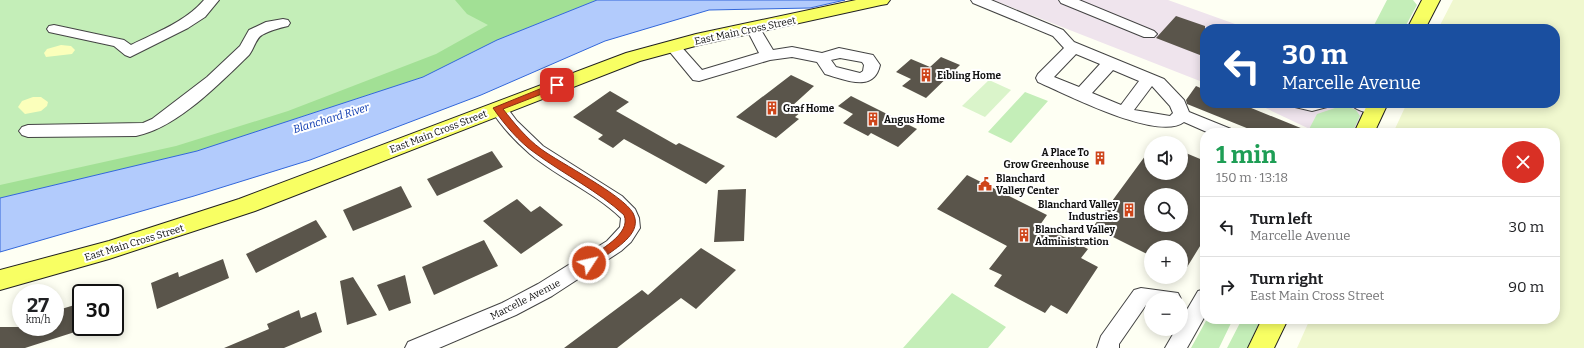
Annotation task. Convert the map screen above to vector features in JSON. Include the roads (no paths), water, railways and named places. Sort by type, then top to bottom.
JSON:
[{"type":"main road","name":"East Main Cross Street","points":[[0,280],[109,250],[247,205],[608,66],[673,46],[881,0]]},
{"type":"main road","points":[[1419,24],[1431,0]]},
{"type":"main road","points":[[1365,128],[1370,108]]},
{"type":"main road","points":[[1261,348],[1273,324]]},
{"type":"street","points":[[54,29],[119,43],[132,58],[200,14],[212,0]]},
{"type":"street","points":[[978,0],[1058,33],[1069,45],[1158,83],[1178,104],[1182,115],[1213,128]]},
{"type":"street","points":[[1066,0],[1149,34]]},
{"type":"street","points":[[28,131],[136,130],[147,128],[158,123],[213,81],[247,48],[254,33],[271,25],[283,22]]},
{"type":"street","points":[[752,28],[768,55]]},
{"type":"street","points":[[673,46],[699,76],[768,55],[792,52],[822,58]]},
{"type":"street","points":[[1074,47],[1044,78],[1134,117],[1172,122],[1182,115]]},
{"type":"street","points":[[1082,94],[1110,63]]},
{"type":"street","points":[[1124,112],[1149,80]]},
{"type":"street","name":"Marcelle Avenue","points":[[416,348],[509,310],[546,290],[614,246],[624,238],[630,228],[630,218],[628,214],[615,201],[537,150],[510,125],[498,108]]},
{"type":"street","points":[[1108,348],[1109,342],[1141,296],[1144,296]]},
{"type":"street","points":[[1176,348],[1195,302]]},
{"type":"water","name":"Blanchard River","points":[[597,0],[845,0],[810,8],[709,10],[605,41],[481,95],[310,160],[194,196],[0,252],[0,198],[197,151],[423,77],[497,40]]},
{"type":"place","name":"Eibling Home","points":[[926,75]]},
{"type":"place","name":"Graf Home","points":[[772,108]]},
{"type":"place","name":"Angus Home","points":[[873,119]]},
{"type":"place","name":"A Place To Grow Greenhouse","points":[[1100,158]]},
{"type":"place","name":"Blanchard Valley Center","points":[[985,184]]},
{"type":"place","name":"Blanchard Valley Industries","points":[[1129,210]]},
{"type":"place","name":"Blanchard Valley Administration","points":[[1024,235]]}]
